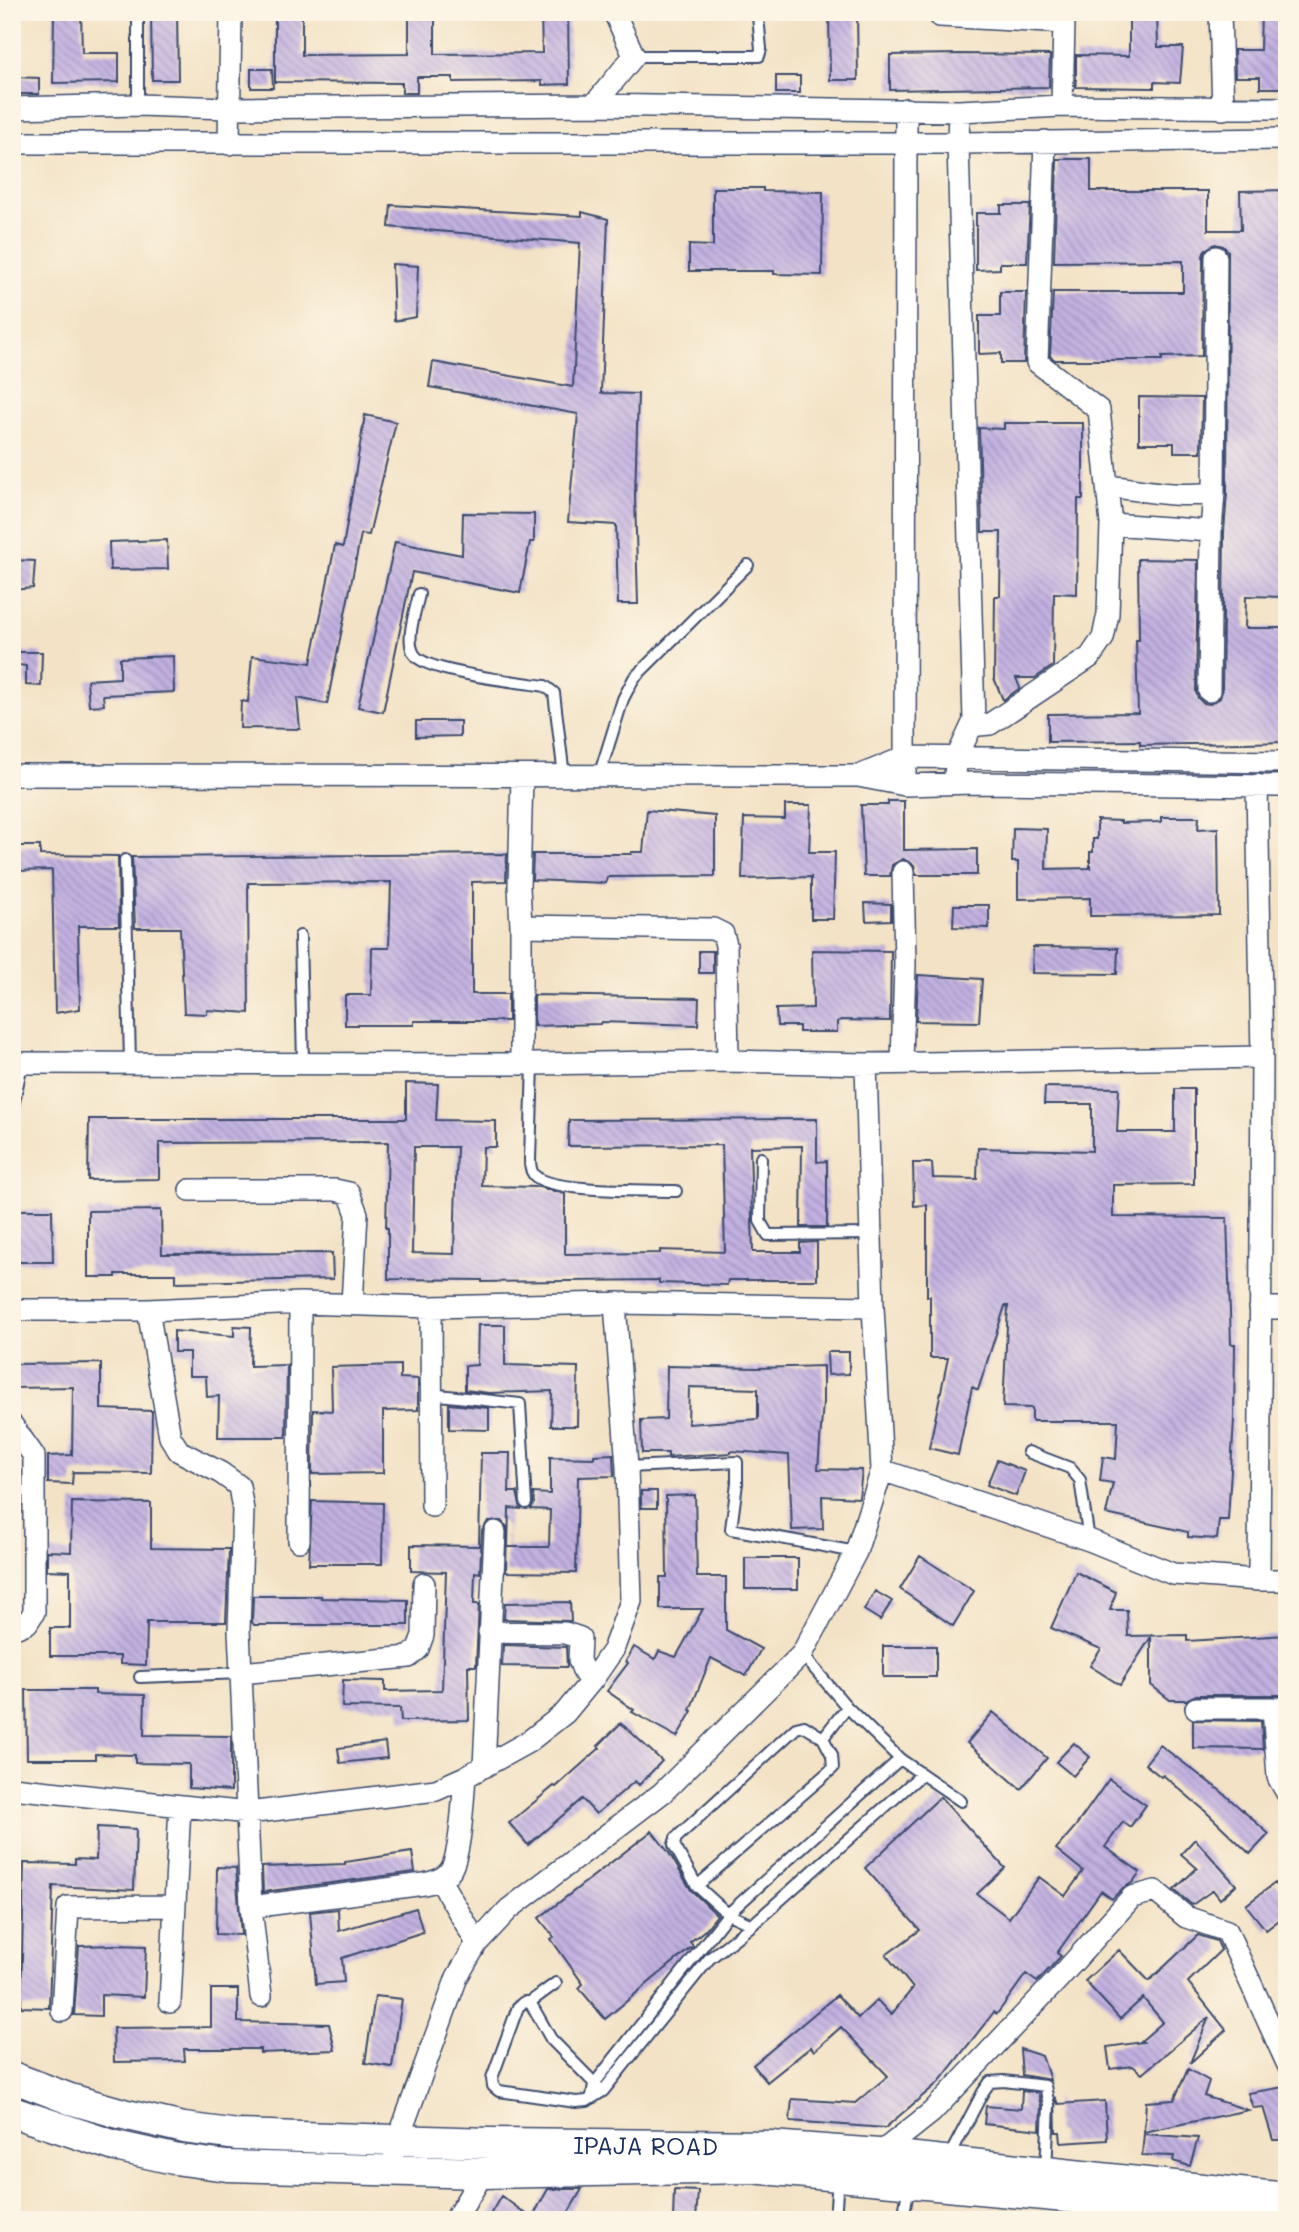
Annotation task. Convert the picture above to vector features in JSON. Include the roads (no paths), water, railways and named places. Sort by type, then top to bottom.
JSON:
[{"type":"main road","name":"IPAJA ROAD","points":[[12,2077],[69,2099],[184,2128],[238,2135],[771,2146],[880,2154],[1287,2198]]},
{"type":"main road","name":"IPAJA ROAD","points":[[12,2112],[115,2146],[174,2160],[228,2166],[483,2173],[752,2168],[909,2181],[1272,2220]]},
{"type":"street","points":[[229,144],[230,12]]},
{"type":"street","points":[[594,105],[634,56],[614,12]]},
{"type":"street","points":[[941,12],[940,16],[1064,23],[1062,106]]},
{"type":"street","points":[[1220,12],[1223,108]]},
{"type":"street","points":[[12,108],[138,105],[229,108],[594,105],[959,111],[1062,106],[1287,108]]},
{"type":"street","points":[[905,785],[906,109]]},
{"type":"street","points":[[954,783],[957,757],[974,721],[959,111]]},
{"type":"street","points":[[12,143],[958,143],[1287,139]]},
{"type":"street","points":[[974,721],[979,725],[990,724],[1090,657],[1103,638],[1108,614],[1111,524],[1099,410],[1037,362],[1045,141]]},
{"type":"street","points":[[1209,691],[1216,257]]},
{"type":"street","points":[[1108,486],[1152,492],[1201,495],[1214,493]]},
{"type":"street","points":[[1111,524],[1211,531]]},
{"type":"street","points":[[858,776],[905,757],[1287,762]]},
{"type":"street","points":[[12,775],[858,776],[905,785],[954,783],[1287,786]]},
{"type":"street","points":[[522,777],[519,887],[527,1064]]},
{"type":"street","points":[[1257,785],[1262,1057],[1259,1580]]},
{"type":"street","points":[[902,1062],[905,964],[903,872]]},
{"type":"street","points":[[521,926],[713,929],[723,934],[726,945],[728,1061]]},
{"type":"street","points":[[17,1064],[527,1064],[728,1061],[866,1064],[1262,1057]]},
{"type":"street","points":[[389,2171],[397,2140],[457,1977],[477,1943],[509,1909],[662,1793],[802,1654],[856,1552],[883,1469],[873,1307],[866,1064]]},
{"type":"street","points":[[190,1190],[335,1190],[349,1193],[358,1214],[352,1304]]},
{"type":"street","points":[[12,1310],[148,1310],[300,1303],[430,1307],[615,1303],[873,1307]]},
{"type":"street","points":[[299,1541],[300,1303]]},
{"type":"street","points":[[12,1788],[248,1813],[436,1790],[528,1742],[565,1713],[613,1650],[631,1601],[627,1467],[615,1303]]},
{"type":"street","points":[[430,1307],[432,1506]]},
{"type":"street","points":[[1260,1308],[1287,1308]]},
{"type":"street","points":[[148,1310],[170,1437],[179,1451],[221,1473],[239,1486],[243,1510],[239,1630],[251,1907],[261,1996]]},
{"type":"street","points":[[12,1426],[34,1456],[35,1485],[34,1612],[27,1623],[12,1629]]},
{"type":"street","points":[[883,1469],[1090,1540],[1173,1574],[1287,1580]]},
{"type":"street","points":[[251,1907],[424,1884],[440,1880],[450,1872],[457,1858],[474,1772],[489,1632],[495,1532]]},
{"type":"street","points":[[241,1673],[409,1657],[418,1649],[423,1635],[424,1584]]},
{"type":"street","points":[[489,1632],[565,1633],[580,1638],[579,1660],[584,1673],[593,1679]]},
{"type":"street","points":[[1196,1707],[1280,1708],[1278,1777],[1287,1793]]},
{"type":"street","points":[[170,2002],[180,1806]]},
{"type":"street","points":[[440,1880],[477,1943]]},
{"type":"street","points":[[880,2154],[932,2112],[1132,1897],[1155,1891],[1186,1916],[1227,1931],[1287,2063]]},
{"type":"street","points":[[62,2011],[68,1907],[173,1906]]},
{"type":"street","points":[[455,2220],[483,2173]]},
{"type":"street","points":[[1083,2220],[1108,2201]]},
{"type":"lane","points":[[138,12],[138,105]]},
{"type":"lane","points":[[634,56],[759,56],[760,12]]},
{"type":"lane","points":[[599,776],[623,699],[634,678],[748,565]]},
{"type":"lane","points":[[419,594],[410,642],[413,653],[419,660],[454,672],[545,686],[554,693],[564,776]]},
{"type":"lane","points":[[125,860],[130,1062]]},
{"type":"lane","points":[[300,936],[303,1063]]},
{"type":"lane","points":[[12,1111],[17,1064]]},
{"type":"lane","points":[[527,1064],[530,1159],[534,1174],[542,1181],[574,1188],[676,1191]]},
{"type":"lane","points":[[761,1157],[760,1221],[768,1234],[872,1234]]},
{"type":"lane","points":[[430,1394],[520,1404],[526,1503]]},
{"type":"lane","points":[[1028,1452],[1070,1468],[1080,1480],[1090,1540]]},
{"type":"lane","points":[[627,1467],[737,1462],[731,1529],[856,1552]]},
{"type":"lane","points":[[802,1654],[847,1707],[900,1759],[961,1801]]},
{"type":"lane","points":[[140,1677],[241,1673]]},
{"type":"lane","points":[[823,1738],[847,1707]]},
{"type":"lane","points":[[697,1886],[833,1768],[832,1755],[823,1738],[804,1726],[796,1728],[676,1838],[674,1845],[697,1886],[728,1914],[752,1925]]},
{"type":"lane","points":[[596,2090],[728,1914],[900,1759]]},
{"type":"lane","points":[[556,1983],[530,2002],[524,2002],[518,2007],[492,2078],[493,2086],[499,2091],[576,2102],[587,2101],[709,1959],[752,1925],[922,1774]]},
{"type":"lane","points":[[530,2002],[551,2039],[596,2090]]},
{"type":"lane","points":[[946,2161],[982,2092],[990,2082],[1004,2081],[1045,2086],[1049,2105],[1046,2172]]},
{"type":"lane","points":[[835,2220],[838,2174]]},
{"type":"lane","points":[[902,2220],[909,2181]]}]
